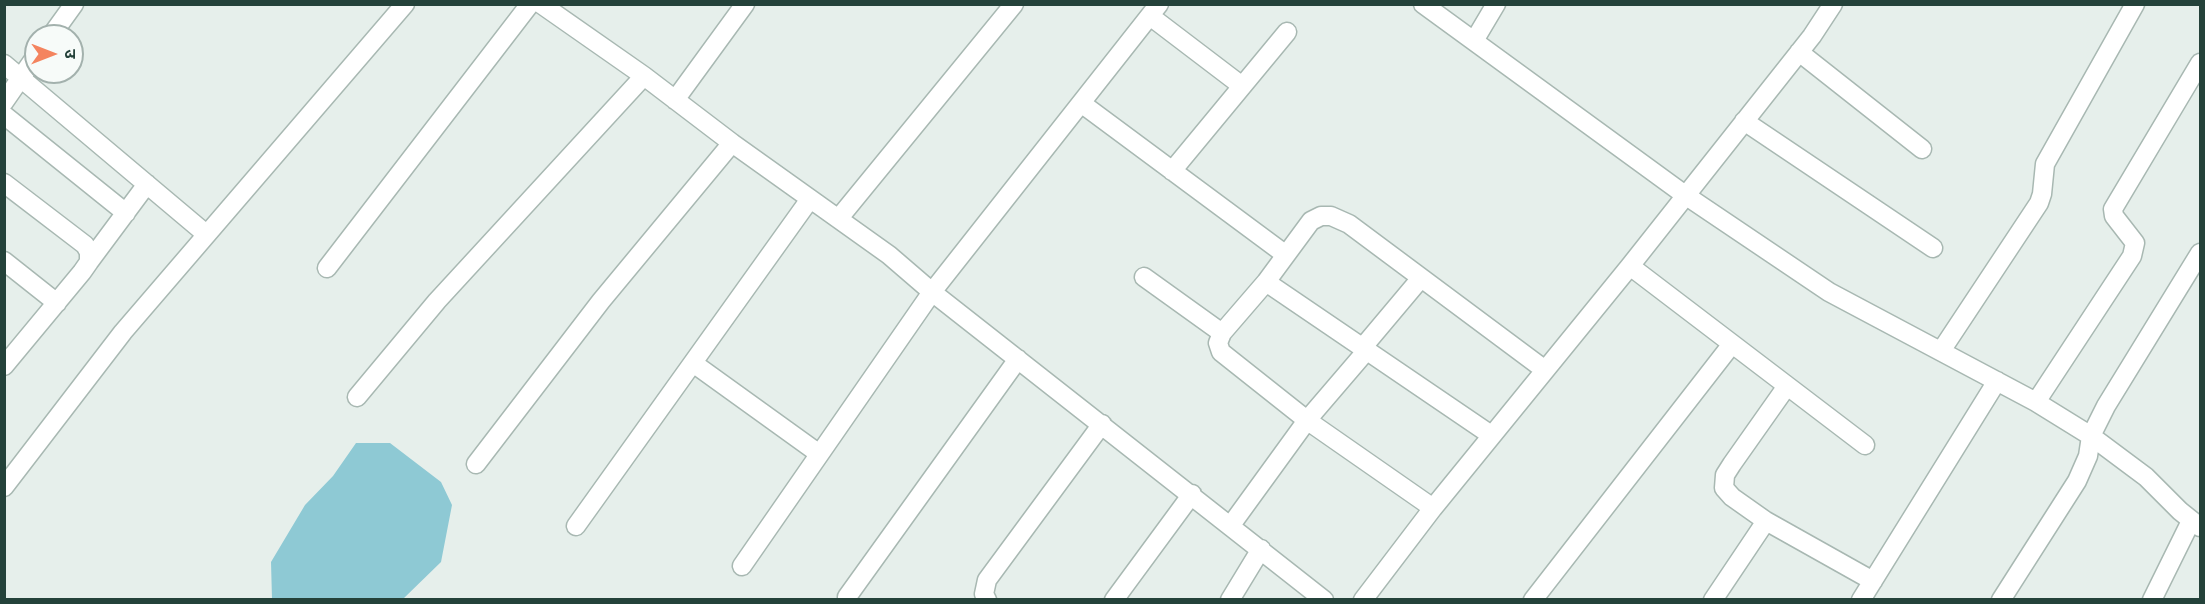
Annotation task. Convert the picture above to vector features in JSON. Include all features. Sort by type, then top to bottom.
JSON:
[{"type":"street","points":[[60,24],[74,4]]},
{"type":"street","points":[[4,488],[123,332],[405,4]]},
{"type":"street","points":[[327,268],[530,4]]},
{"type":"street","points":[[541,4],[839,218],[1324,600]]},
{"type":"street","points":[[675,100],[745,4]]},
{"type":"street","points":[[839,218],[1014,4]]},
{"type":"street","points":[[1423,4],[1685,195],[1829,292],[2036,402],[2091,436],[2146,477],[2196,524],[2151,600]]},
{"type":"street","points":[[1474,41],[1496,4]]},
{"type":"street","points":[[1363,600],[1433,507],[1630,266],[1799,52],[1833,4]]},
{"type":"street","points":[[1941,351],[2039,203],[2045,164],[2135,4]]},
{"type":"street","points":[[742,566],[818,453],[932,292],[1155,10],[1242,86]]},
{"type":"street","points":[[1172,171],[1287,32]]},
{"type":"street","points":[[1799,52],[1922,149]]},
{"type":"street","points":[[4,63],[206,234]]},
{"type":"street","points":[[2036,402],[2132,256],[2135,243],[2114,216],[2113,209],[2200,63]]},
{"type":"street","points":[[4,102],[24,72]]},
{"type":"street","points":[[357,398],[437,301],[644,76]]},
{"type":"street","points":[[1081,103],[1286,255]]},
{"type":"street","points":[[4,115],[126,213]]},
{"type":"street","points":[[1744,121],[1933,248]]},
{"type":"street","points":[[476,464],[601,302],[732,143]]},
{"type":"street","points":[[4,183],[85,245],[89,252],[89,262]]},
{"type":"street","points":[[4,366],[11,346],[57,303],[147,184]]},
{"type":"street","points":[[576,526],[810,199]]},
{"type":"street","points":[[1433,507],[1308,421],[1221,352],[1218,343],[1222,333],[1266,282],[1311,221],[1321,216],[1331,216],[1349,224],[1545,370]]},
{"type":"street","points":[[2001,600],[2082,472],[2091,436],[2106,406],[2200,253]]},
{"type":"street","points":[[4,261],[57,303]]},
{"type":"street","points":[[1630,266],[1865,445]]},
{"type":"street","points":[[1143,277],[1222,333]]},
{"type":"street","points":[[1231,525],[1308,421],[1362,356],[1363,347],[1421,278]]},
{"type":"street","points":[[1266,282],[1491,435]]},
{"type":"street","points":[[1533,600],[1732,344]]},
{"type":"street","points":[[847,597],[1018,359]]},
{"type":"street","points":[[693,363],[818,453]]},
{"type":"street","points":[[1861,600],[1997,381]]},
{"type":"street","points":[[1787,386],[1725,476],[1724,488],[1732,497],[1766,521],[1872,581]]},
{"type":"street","points":[[987,600],[984,594],[987,580],[1102,424]]},
{"type":"street","points":[[1114,600],[1192,494]]},
{"type":"street","points":[[1713,600],[1766,521]]},
{"type":"street","points":[[1230,600],[1261,549]]},
{"type":"water","points":[[356,443],[390,443],[441,482],[452,505],[441,562],[403,599],[272,599],[271,562],[305,505],[333,476]]}]
